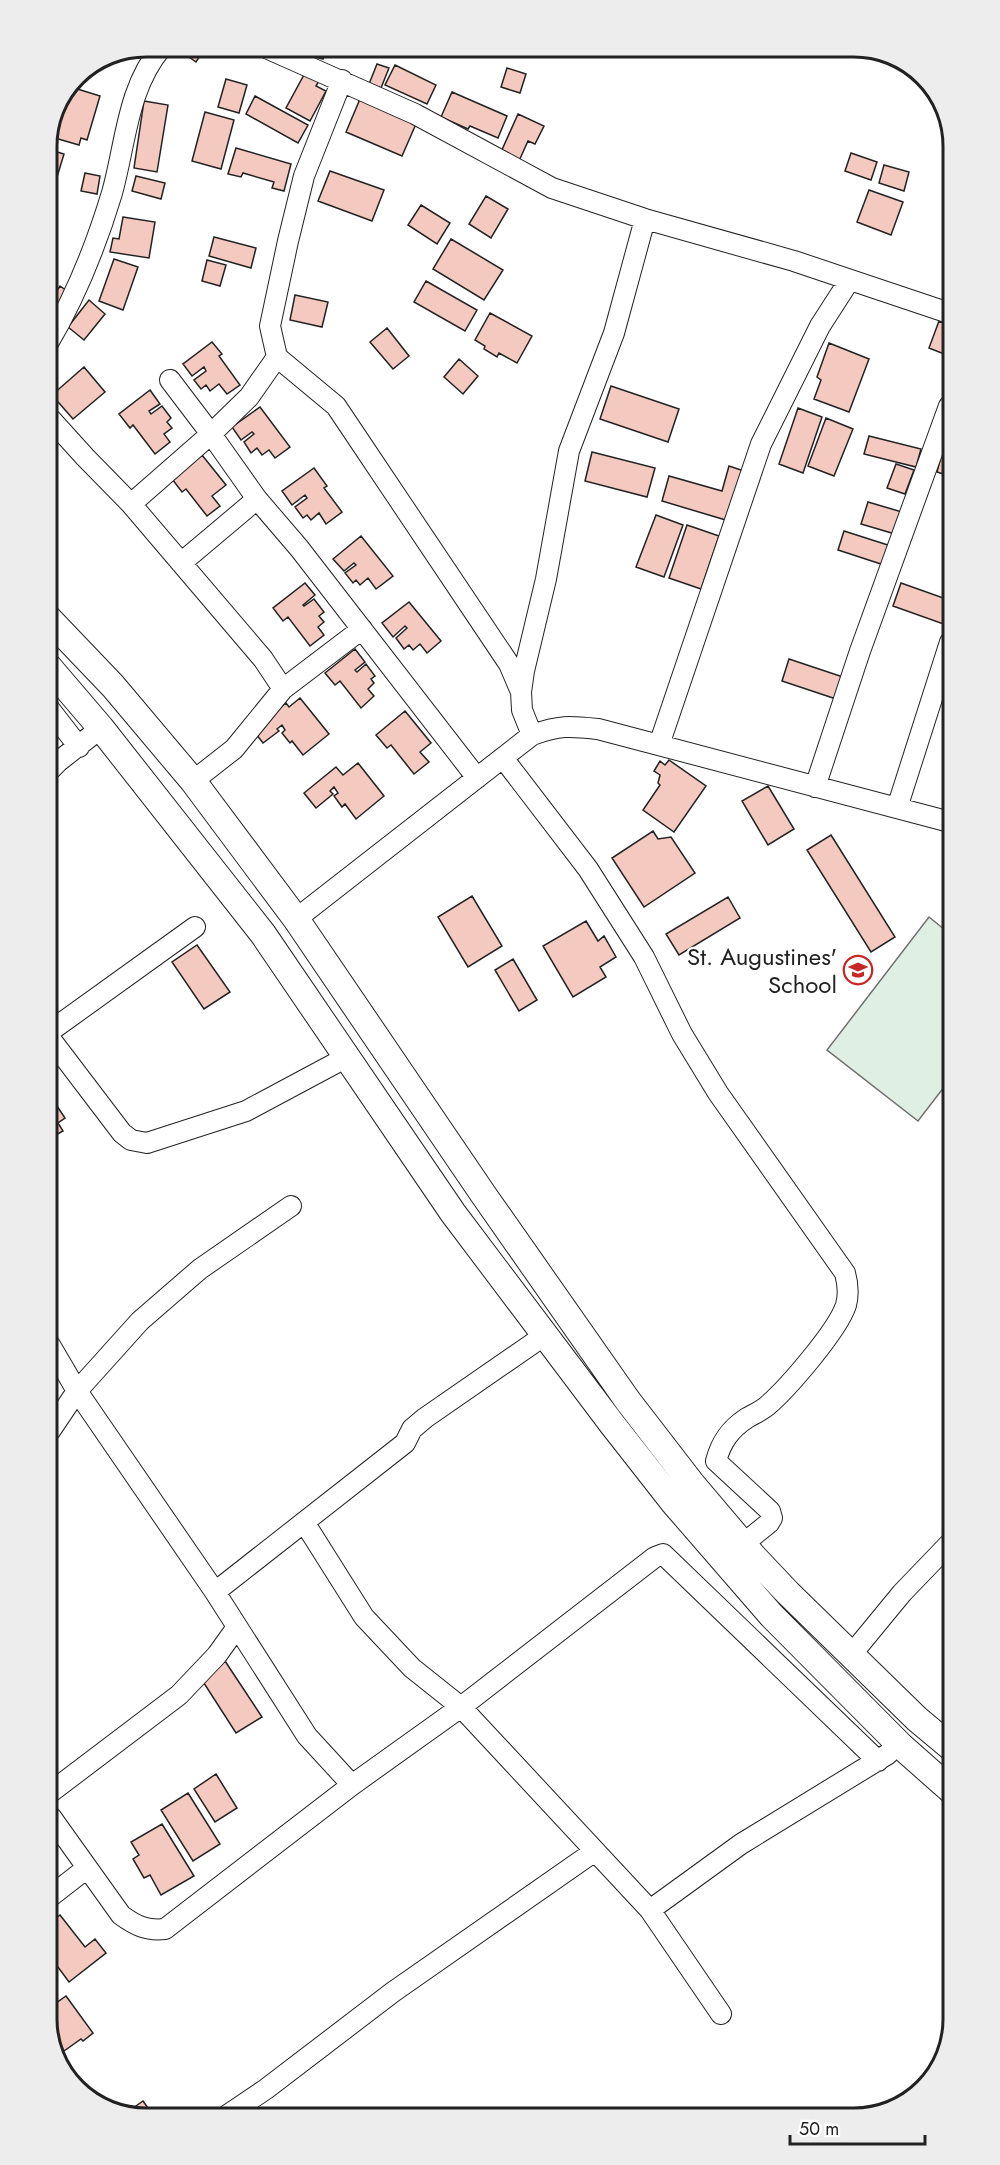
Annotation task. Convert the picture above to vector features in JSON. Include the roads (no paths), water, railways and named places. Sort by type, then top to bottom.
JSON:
[{"type":"main road","points":[[57,627],[113,686],[194,781],[296,919],[483,1194],[628,1401],[692,1484],[788,1593],[917,1719],[943,1741]]},
{"type":"main road","points":[[57,677],[101,728],[263,934],[453,1213],[660,1485],[772,1617],[901,1746],[943,1783]]},
{"type":"street","points":[[57,328],[72,303],[104,215],[112,192],[131,107],[148,63],[153,57]]},
{"type":"street","points":[[289,57],[415,114],[552,188],[645,219],[794,261],[943,311]]},
{"type":"street","points":[[342,80],[304,176],[288,241],[270,326],[277,357],[336,406],[509,664],[521,692]]},
{"type":"street","points":[[532,735],[522,710],[521,692],[546,579],[569,451],[614,333],[645,219]]},
{"type":"street","points":[[659,745],[761,444],[820,326],[849,281]]},
{"type":"street","points":[[131,504],[211,434],[249,397],[277,357]]},
{"type":"street","points":[[170,380],[257,500],[299,548],[477,778]]},
{"type":"street","points":[[815,787],[860,651],[943,423]]},
{"type":"street","points":[[57,426],[131,504],[263,659],[283,689]]},
{"type":"street","points":[[181,563],[257,500]]},
{"type":"street","points":[[194,781],[234,749],[283,689],[362,629]]},
{"type":"street","points":[[897,808],[943,664]]},
{"type":"street","points":[[57,719],[79,747]]},
{"type":"street","points":[[296,919],[532,735],[556,727],[574,726],[598,729],[943,820]]},
{"type":"street","points":[[57,763],[101,728]]},
{"type":"street","points":[[502,758],[588,869],[644,957],[682,1034],[718,1093],[845,1273],[849,1288],[846,1306],[829,1334],[789,1386],[765,1408],[732,1429],[720,1445],[716,1461],[770,1511],[772,1518],[770,1523],[743,1544]]},
{"type":"street","points":[[57,1026],[195,927]]},
{"type":"street","points":[[57,1048],[122,1133],[131,1140],[147,1143],[246,1111],[347,1057]]},
{"type":"street","points":[[57,1421],[77,1391],[149,1313],[200,1269],[291,1206]]},
{"type":"street","points":[[215,1592],[405,1443],[412,1429],[425,1418],[545,1335]]},
{"type":"street","points":[[57,1357],[77,1391],[215,1592],[307,1736],[352,1785]]},
{"type":"street","points":[[304,1522],[364,1617],[412,1668],[461,1707],[650,1910],[721,2014]]},
{"type":"street","points":[[851,1655],[902,1593],[943,1550]]},
{"type":"street","points":[[57,1826],[121,1916],[136,1926],[151,1930],[165,1929],[352,1785],[461,1707],[655,1557],[663,1554],[878,1761]]},
{"type":"street","points":[[57,1787],[179,1695],[217,1655],[237,1627]]},
{"type":"street","points":[[650,1910],[741,1844],[901,1746]]},
{"type":"street","points":[[238,2108],[393,1992],[595,1851]]},
{"type":"street","points":[[57,1891],[87,1868]]},
{"type":"place","name":"St. Augustines' School","points":[[858,970]]}]
